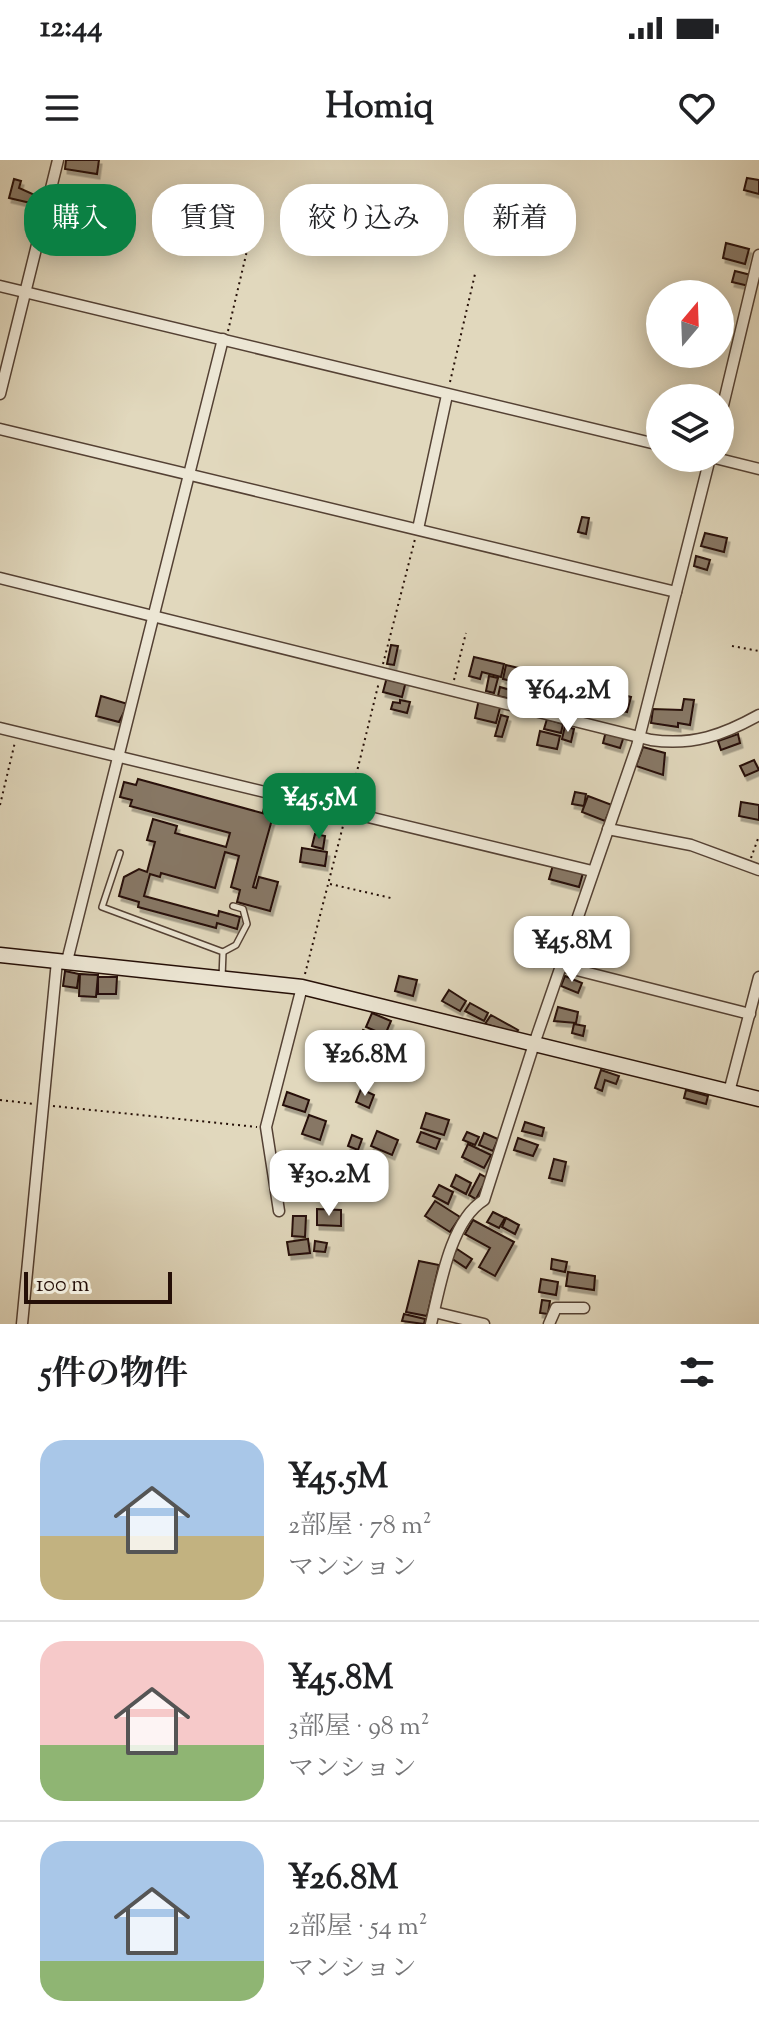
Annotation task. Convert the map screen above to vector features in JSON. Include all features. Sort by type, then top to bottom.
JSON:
[{"type":"street","points":[[52,184],[58,160]]},
{"type":"street","points":[[728,384],[759,255]]},
{"type":"street","points":[[0,394],[34,256]]},
{"type":"street","points":[[0,286],[646,442]]},
{"type":"street","points":[[22,1324],[62,961],[120,760],[224,340]]},
{"type":"street","points":[[418,529],[447,395]]},
{"type":"street","points":[[0,429],[676,592]]},
{"type":"street","points":[[734,463],[759,469]]},
{"type":"street","points":[[431,1324],[455,1239],[474,1207],[484,1200],[640,735],[708,472]]},
{"type":"street","points":[[0,578],[663,741],[701,741],[725,734],[759,715]]},
{"type":"street","points":[[0,728],[120,760],[592,871]]},
{"type":"street","points":[[608,829],[691,845],[754,868]]},
{"type":"street","points":[[0,955],[302,987],[759,1099]]},
{"type":"street","points":[[561,966],[750,1014]]},
{"type":"street","points":[[729,1092],[759,977]]},
{"type":"street","points":[[279,1211],[266,1127],[302,987]]},
{"type":"street","points":[[549,1324],[556,1308],[584,1308]]},
{"type":"street","points":[[434,1312],[484,1324]]},
{"type":"lane","points":[[120,853],[102,907],[223,952],[236,945],[247,924],[243,909],[233,906]]},
{"type":"lane","points":[[222,979],[223,952]]},
{"type":"path","points":[[224,340],[245,256]]},
{"type":"path","points":[[447,395],[475,274]]},
{"type":"path","points":[[302,987],[418,529]]},
{"type":"path","points":[[452,689],[466,633]]},
{"type":"path","points":[[732,646],[759,651]]},
{"type":"path","points":[[0,805],[17,733]]},
{"type":"path","points":[[754,868],[759,836]]},
{"type":"path","points":[[329,884],[391,898]]},
{"type":"path","points":[[0,1100],[266,1127]]},
{"type":"building","points":[[66,160],[99,160],[97,174],[65,169]]},
{"type":"building","points":[[747,178],[759,180],[759,194],[744,190]]},
{"type":"building","points":[[14,179],[21,181],[19,188],[24,190],[24,201],[9,198]]},
{"type":"building","points":[[726,243],[749,249],[745,264],[723,258]]},
{"type":"building","points":[[735,271],[751,275],[749,286],[733,280]]},
{"type":"building","points":[[582,517],[589,518],[586,534],[578,532]]},
{"type":"building","points":[[705,533],[727,538],[724,552],[701,546]]},
{"type":"building","points":[[696,556],[710,560],[707,570],[694,566]]},
{"type":"building","points":[[391,645],[398,646],[394,665],[387,664]]},
{"type":"building","points":[[474,657],[504,664],[501,677],[482,672],[480,679],[469,676]]},
{"type":"building","points":[[506,665],[523,669],[520,683],[503,679]]},
{"type":"building","points":[[489,676],[498,678],[494,693],[486,691]]},
{"type":"building","points":[[387,677],[406,681],[402,697],[383,692]]},
{"type":"building","points":[[500,687],[514,691],[511,699],[498,696]]},
{"type":"building","points":[[609,691],[631,697],[627,712],[605,706]]},
{"type":"building","points":[[101,696],[128,704],[119,722],[96,716]]},
{"type":"building","points":[[479,699],[501,704],[496,723],[475,718]]},
{"type":"building","points":[[684,699],[694,700],[690,725],[678,723],[678,727],[651,723],[653,709],[682,710]]},
{"type":"building","points":[[400,700],[410,702],[407,713],[391,709],[393,702],[400,703]]},
{"type":"building","points":[[501,715],[508,717],[502,737],[495,736]]},
{"type":"building","points":[[547,719],[563,724],[561,733],[544,729]]},
{"type":"building","points":[[565,726],[574,729],[571,742],[562,739]]},
{"type":"building","points":[[540,731],[560,736],[557,749],[537,745]]},
{"type":"building","points":[[606,731],[624,736],[620,748],[603,743]]},
{"type":"building","points":[[738,734],[740,743],[721,750],[718,741]]},
{"type":"building","points":[[643,747],[665,753],[663,775],[636,766]]},
{"type":"building","points":[[754,760],[759,770],[745,776],[740,766]]},
{"type":"building","points":[[138,779],[273,816],[253,887],[256,888],[259,877],[278,882],[270,911],[237,902],[240,890],[231,887],[239,856],[225,852],[215,888],[161,873],[160,877],[150,874],[144,896],[218,916],[219,911],[240,917],[237,929],[217,923],[216,928],[138,907],[139,902],[119,896],[124,877],[139,869],[147,872],[155,842],[147,840],[153,819],[177,826],[175,833],[226,847],[230,833],[130,806],[132,800],[120,797],[124,782],[136,785]]},
{"type":"building","points":[[575,792],[586,794],[584,806],[572,804]]},
{"type":"building","points":[[588,796],[612,805],[605,821],[582,812]]},
{"type":"building","points":[[266,800],[285,805],[281,818],[263,812]]},
{"type":"building","points":[[741,802],[759,805],[759,820],[739,816]]},
{"type":"building","points":[[315,834],[325,836],[323,849],[312,846]]},
{"type":"building","points":[[302,848],[327,852],[325,866],[300,862]]},
{"type":"building","points":[[553,865],[583,873],[579,887],[549,879]]},
{"type":"building","points":[[65,971],[79,974],[77,988],[63,986]]},
{"type":"building","points":[[80,974],[98,975],[96,997],[79,996]]},
{"type":"building","points":[[399,976],[417,980],[413,996],[395,991]]},
{"type":"building","points":[[565,976],[582,983],[578,993],[561,986]]},
{"type":"building","points":[[98,977],[117,977],[116,994],[98,994]]},
{"type":"building","points":[[449,990],[466,1001],[460,1011],[442,1001]]},
{"type":"building","points":[[470,1003],[488,1013],[484,1021],[465,1011]]},
{"type":"building","points":[[558,1007],[578,1012],[576,1023],[554,1021]]},
{"type":"building","points":[[372,1013],[391,1021],[385,1035],[366,1027]]},
{"type":"building","points":[[491,1015],[518,1030],[516,1033],[485,1024]]},
{"type":"building","points":[[574,1024],[585,1026],[583,1036],[572,1033]]},
{"type":"building","points":[[363,1030],[385,1040],[378,1054],[357,1045]]},
{"type":"building","points":[[601,1070],[619,1076],[616,1084],[605,1080],[602,1091],[595,1088]]},
{"type":"building","points":[[361,1089],[374,1095],[369,1108],[356,1102]]},
{"type":"building","points":[[686,1090],[708,1096],[706,1104],[684,1098]]},
{"type":"building","points":[[287,1092],[309,1100],[305,1112],[283,1105]]},
{"type":"building","points":[[426,1113],[449,1120],[444,1135],[421,1128]]},
{"type":"building","points":[[309,1115],[326,1121],[320,1140],[302,1134]]},
{"type":"building","points":[[525,1122],[544,1128],[542,1136],[522,1131]]},
{"type":"building","points":[[377,1131],[398,1140],[392,1155],[371,1146]]},
{"type":"building","points":[[421,1132],[440,1139],[436,1149],[417,1142]]},
{"type":"building","points":[[467,1132],[479,1137],[475,1145],[463,1140]]},
{"type":"building","points":[[484,1133],[498,1139],[493,1151],[479,1145]]},
{"type":"building","points":[[352,1135],[362,1139],[358,1150],[348,1146]]},
{"type":"building","points":[[518,1138],[538,1145],[533,1156],[514,1150]]},
{"type":"building","points":[[468,1144],[491,1155],[484,1168],[462,1157]]},
{"type":"building","points":[[280,1155],[303,1161],[299,1175],[277,1169]]},
{"type":"building","points":[[554,1159],[566,1162],[562,1181],[549,1178]]},
{"type":"building","points":[[307,1162],[325,1168],[322,1178],[304,1173]]},
{"type":"building","points":[[333,1168],[344,1170],[340,1190],[330,1188]]},
{"type":"building","points":[[480,1174],[487,1178],[476,1199],[469,1195]]},
{"type":"building","points":[[456,1175],[471,1183],[466,1194],[451,1186]]},
{"type":"building","points":[[439,1185],[453,1192],[448,1204],[433,1196]]},
{"type":"building","points":[[435,1201],[460,1217],[450,1232],[425,1216]]},
{"type":"building","points":[[317,1209],[341,1210],[341,1226],[317,1225]]},
{"type":"building","points":[[493,1212],[505,1218],[499,1228],[487,1222]]},
{"type":"building","points":[[293,1216],[306,1216],[305,1237],[292,1236]]},
{"type":"building","points":[[506,1218],[519,1225],[515,1234],[502,1227]]},
{"type":"building","points":[[473,1220],[514,1242],[495,1276],[479,1267],[490,1248],[465,1234]]},
{"type":"building","points":[[308,1239],[310,1253],[289,1255],[287,1242]]},
{"type":"building","points":[[315,1241],[327,1243],[325,1252],[314,1251]]},
{"type":"building","points":[[457,1249],[472,1259],[466,1268],[451,1258]]},
{"type":"building","points":[[552,1259],[567,1262],[565,1272],[551,1269]]},
{"type":"building","points":[[419,1261],[439,1265],[427,1316],[406,1312]]},
{"type":"building","points":[[568,1272],[595,1276],[594,1290],[566,1286]]},
{"type":"building","points":[[541,1279],[558,1282],[556,1295],[539,1292]]},
{"type":"building","points":[[542,1300],[550,1301],[548,1314],[540,1313]]},
{"type":"building","points":[[404,1314],[425,1319],[424,1324],[402,1321]]}]
